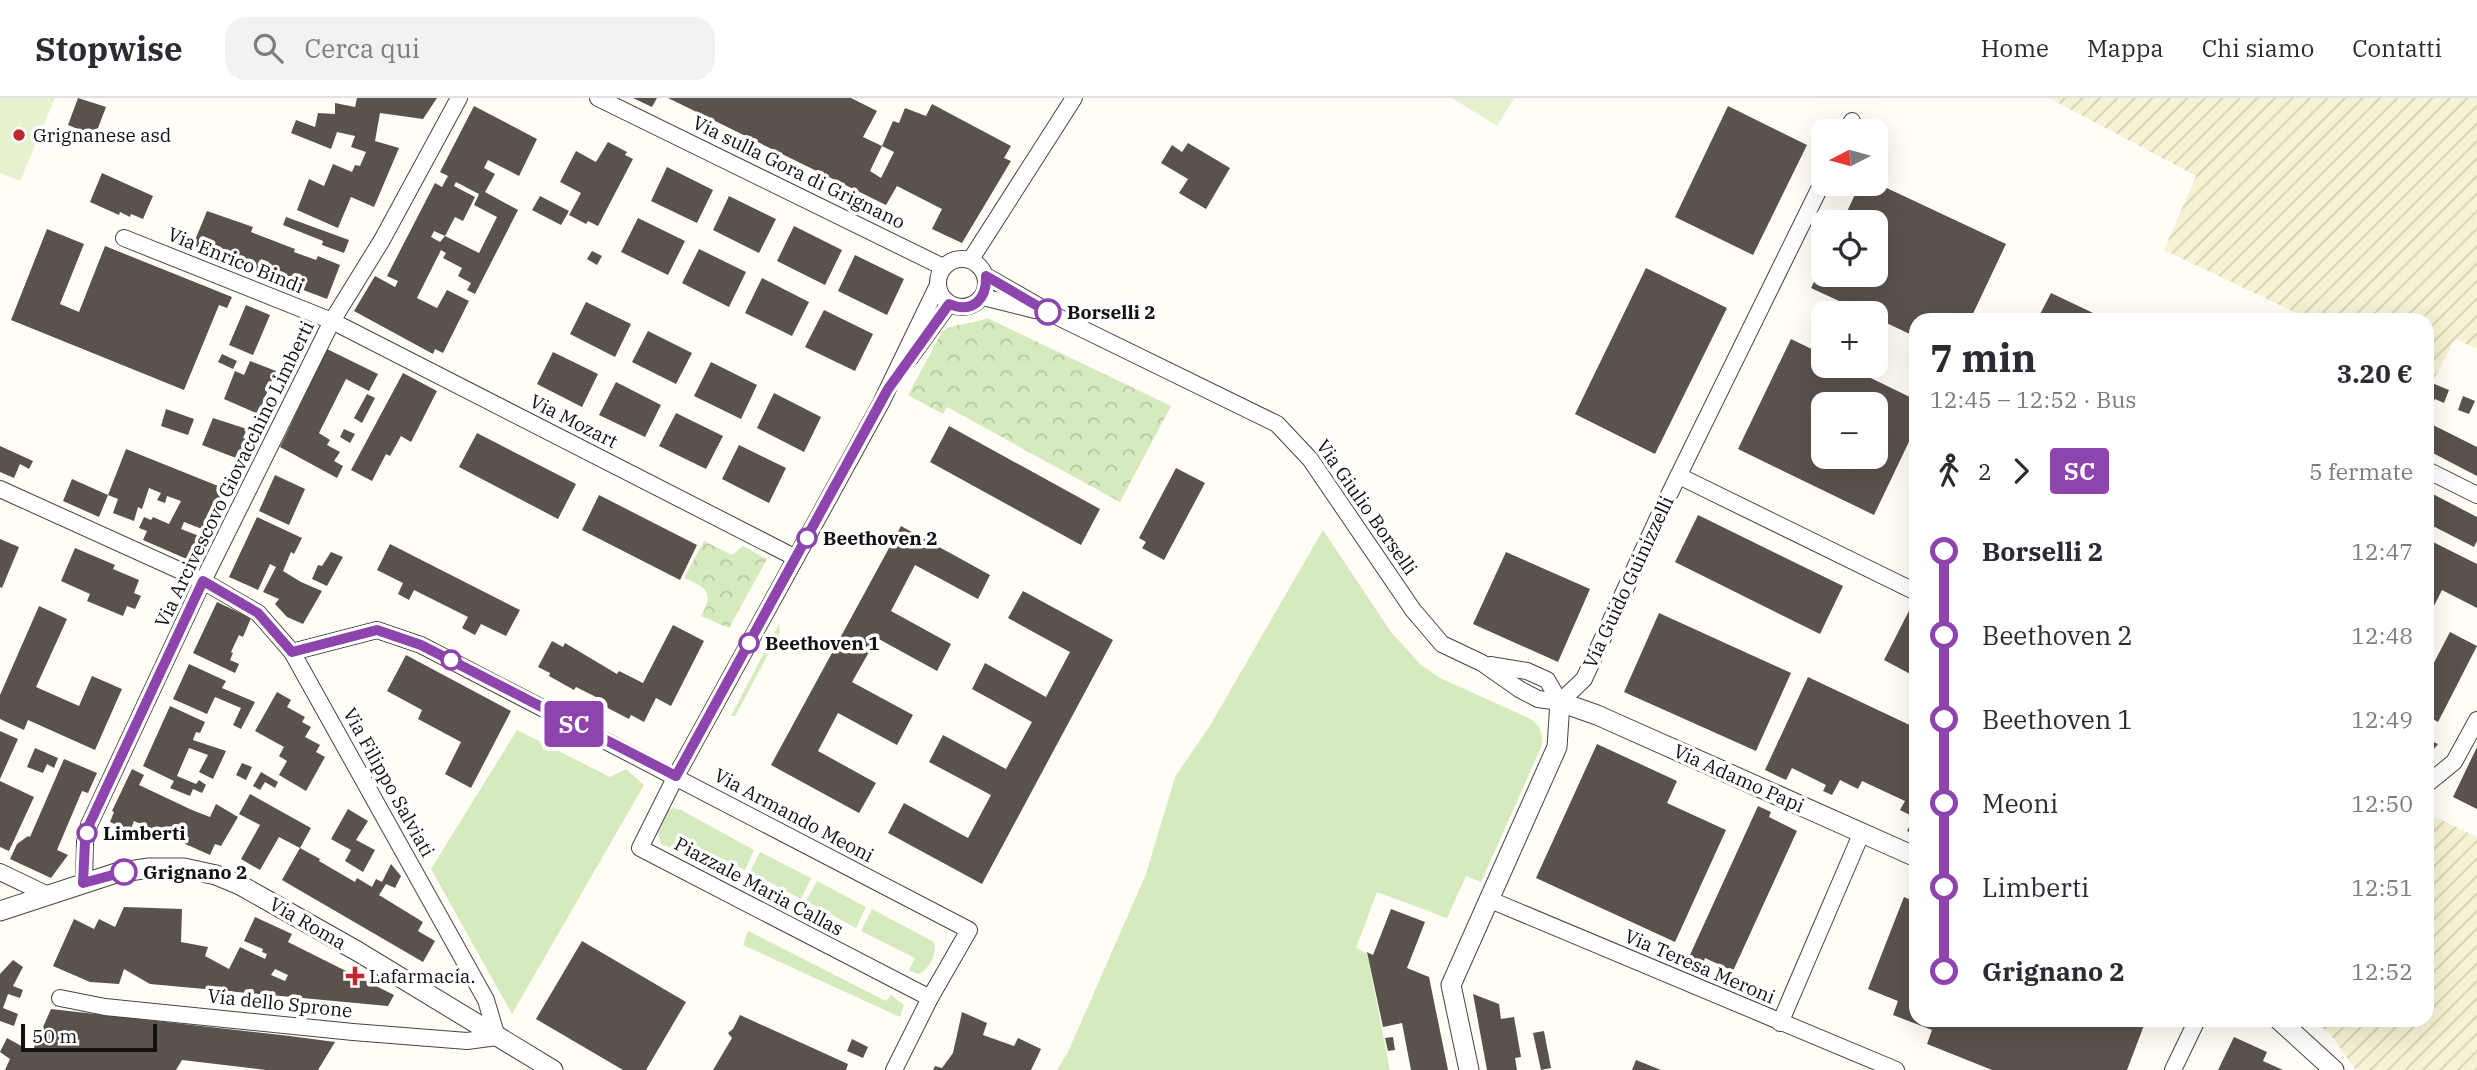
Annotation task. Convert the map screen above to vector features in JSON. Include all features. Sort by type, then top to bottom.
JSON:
[{"type":"street","name":"Via Arcivescovo Giovacchino Limberti","points":[[83,883],[85,842],[89,825],[203,581],[332,321],[382,240],[459,98]]},
{"type":"street","name":"Via sulla Gora di Grignano","points":[[598,98],[943,267]]},
{"type":"street","points":[[971,259],[1074,98]]},
{"type":"street","name":"Via Guido Guinizzelli","points":[[1560,702],[1584,679],[1679,476],[1816,196]]},
{"type":"street","name":"Via Enrico Bindi","points":[[124,238],[332,321]]},
{"type":"street","points":[[676,776],[888,389],[943,267],[953,260],[971,259],[980,266],[986,276],[983,296],[973,305],[965,307],[949,304],[937,285]]},
{"type":"street","name":"Via Giulio Borselli","points":[[986,276],[1054,315],[1277,424],[1310,459],[1413,610],[1442,644],[1482,663],[1527,671],[1547,680],[1560,702]]},
{"type":"street","name":"Via Giulio Borselli","points":[[983,296],[1054,315]]},
{"type":"street","points":[[888,389],[949,304]]},
{"type":"street","name":"Via Mozart","points":[[332,321],[796,558]]},
{"type":"street","points":[[2434,474],[2477,495]]},
{"type":"street","points":[[1679,476],[1909,589]]},
{"type":"street","name":"Via Filippo Salviati","points":[[0,489],[203,581],[258,613],[292,652],[486,1000],[497,1037]]},
{"type":"street","name":"Via Armando Meoni","points":[[292,652],[377,630],[421,645],[969,929],[930,998]]},
{"type":"street","points":[[1469,1070],[1451,985],[1557,747],[1560,702]]},
{"type":"street","name":"Via Adamo Papi","points":[[1560,702],[1597,715],[1909,854]]},
{"type":"street","points":[[2434,778],[2455,761],[2477,720]]},
{"type":"street","name":"Piazzale Maria Callas","points":[[676,776],[640,848],[930,998]]},
{"type":"street","points":[[1780,1023],[1862,832]]},
{"type":"street","name":"Via Roma","points":[[0,911],[116,873],[149,868],[184,869],[216,875],[240,884],[356,951],[553,1070]]},
{"type":"street","points":[[0,872],[48,895]]},
{"type":"street","name":"Via Teresa Meroni","points":[[1488,899],[1896,1070]]},
{"type":"street","name":"Via dello Sprone","points":[[60,998],[105,1007],[340,1030],[467,1041],[497,1037]]},
{"type":"street","points":[[894,1070],[930,998]]},
{"type":"street","points":[[2174,1070],[2194,1027]]},
{"type":"street","points":[[2287,1027],[2334,1070]]},
{"type":"shaded area","points":[[2049,98],[2477,98],[2477,349],[2455,339],[2434,379],[2434,313],[2296,313],[2164,250],[2196,176]]},
{"type":"shaded area","points":[[2434,816],[2477,837],[2477,1070],[2356,1070],[2330,1034],[2321,1027],[2434,1027]]},
{"type":"green space","name":"Grignanese asd","points":[[0,98],[55,98],[20,181],[0,173]]},
{"type":"green space","points":[[1452,98],[1514,98],[1497,126]]},
{"type":"green space","points":[[987,318],[1171,406],[1120,502],[947,407],[943,414],[908,395],[942,332]]},
{"type":"green space","points":[[1323,530],[1391,632],[1421,665],[1440,678],[1531,719],[1539,727],[1542,737],[1542,745],[1481,882],[1466,876],[1447,918],[1377,892],[1356,948],[1367,953],[1390,1070],[1057,1070],[1068,1052],[1146,874],[1175,777],[1211,724]]},
{"type":"green space","points":[[704,541],[732,555],[743,546],[767,559],[729,628],[701,616],[708,596],[706,591],[684,578]]},
{"type":"green space","points":[[779,624],[780,632],[738,711],[735,716],[731,716]]},
{"type":"green space","points":[[517,730],[610,777],[626,769],[644,785],[512,1014],[431,869]]},
{"type":"green space","points":[[673,808],[754,850],[745,870],[680,838],[673,849],[661,844],[658,832],[669,810]]},
{"type":"green space","points":[[760,852],[811,878],[801,899],[750,872]]},
{"type":"green space","points":[[817,881],[866,907],[856,928],[806,901]]},
{"type":"green space","points":[[872,909],[934,942],[934,956],[926,969],[918,974],[909,970],[915,958],[861,931]]},
{"type":"green space","points":[[748,931],[886,1001],[891,995],[904,1005],[900,1017],[743,945]]},
{"type":"building","points":[[78,98],[106,107],[95,136],[68,125]]},
{"type":"building","points":[[357,98],[437,98],[423,119],[380,113],[375,141],[399,148],[374,207],[351,197],[338,228],[297,210],[309,179],[324,186],[333,164],[352,172],[355,165],[360,166],[366,152],[351,147],[355,136],[337,132],[331,149],[291,133],[296,120],[315,127],[318,113],[335,114],[335,103],[355,107]]},
{"type":"building","points":[[633,98],[657,98],[652,107]]},
{"type":"building","points":[[668,98],[851,98],[877,111],[863,137],[882,146],[893,121],[899,123],[905,108],[926,116],[932,104],[1011,146],[1004,158],[1011,161],[962,243],[932,229],[942,209],[897,186],[886,205]],"holes":[[[882,146],[894,152],[881,178],[870,171]]]},
{"type":"building","points":[[474,106],[537,139],[519,176],[488,160],[484,168],[495,174],[485,192],[518,210],[475,294],[467,290],[471,283],[458,276],[462,268],[443,258],[446,253],[441,250],[417,298],[437,308],[447,290],[469,301],[443,353],[435,349],[433,354],[354,311],[375,276],[395,287],[398,281],[387,276],[435,183],[442,187],[448,176],[440,172]],"holes":[[[456,182],[479,194],[474,205],[497,217],[479,253],[445,236],[455,217],[463,221],[475,197],[454,186]],[[434,231],[445,236],[440,242],[431,237]]]},
{"type":"building","points":[[1728,106],[1807,145],[1753,255],[1675,217]]},
{"type":"building","points":[[608,142],[627,152],[625,155],[633,159],[598,226],[588,221],[586,224],[569,215],[581,193],[560,182],[576,151],[596,162]]},
{"type":"building","points":[[1188,143],[1230,168],[1206,209],[1179,193],[1188,179],[1161,163],[1172,145],[1182,152]]},
{"type":"building","points":[[667,167],[713,190],[697,223],[651,201]]},
{"type":"building","points":[[102,173],[153,196],[143,219],[120,212],[119,215],[90,202]]},
{"type":"building","points":[[1888,189],[2006,244],[1973,313],[1909,313],[1909,334],[1888,324],[1888,301],[1839,301],[1811,288],[1888,287],[1888,210],[1848,210],[1854,196],[1888,196]]},
{"type":"building","points":[[540,196],[569,211],[561,225],[532,210]]},
{"type":"building","points":[[729,196],[776,219],[759,253],[713,230]]},
{"type":"building","points":[[207,211],[253,227],[251,232],[295,249],[294,252],[316,260],[318,256],[340,265],[327,299],[264,275],[269,262],[261,259],[257,271],[193,245]]},
{"type":"building","points":[[286,217],[349,240],[344,253],[322,245],[323,241],[283,225]]},
{"type":"building","points":[[638,218],[685,241],[668,275],[621,252]]},
{"type":"building","points":[[794,226],[842,250],[825,285],[777,261]]},
{"type":"building","points":[[47,229],[84,244],[60,304],[79,312],[105,246],[232,297],[227,308],[219,305],[184,390],[11,320]]},
{"type":"building","points":[[699,249],[746,272],[729,307],[682,283]]},
{"type":"building","points":[[592,251],[602,256],[597,265],[587,259]]},
{"type":"building","points":[[855,255],[904,279],[887,315],[838,291]]},
{"type":"building","points":[[1646,268],[1727,308],[1655,454],[1575,414]]},
{"type":"building","points":[[762,278],[809,302],[792,336],[745,313]]},
{"type":"building","points":[[2051,293],[2093,313],[2041,313]]},
{"type":"building","points":[[586,302],[631,324],[615,357],[570,334]]},
{"type":"building","points":[[246,305],[270,315],[253,355],[229,345]]},
{"type":"building","points":[[824,310],[873,334],[855,371],[805,347]]},
{"type":"building","points":[[648,331],[692,353],[676,384],[632,362]]},
{"type":"building","points":[[1791,339],[1811,349],[1811,378],[1871,378],[1909,397],[1909,442],[1874,515],[1738,449]]},
{"type":"building","points":[[327,349],[378,374],[369,391],[346,379],[319,433],[330,440],[327,445],[340,452],[334,461],[343,466],[337,478],[280,447]]},
{"type":"building","points":[[553,352],[598,374],[582,407],[537,384]]},
{"type":"building","points":[[222,354],[237,361],[233,369],[218,362]]},
{"type":"building","points":[[250,361],[276,371],[258,414],[224,399],[235,371],[244,375]]},
{"type":"building","points":[[711,362],[757,385],[741,419],[694,396]]},
{"type":"building","points":[[403,373],[437,391],[411,442],[401,436],[390,456],[386,454],[372,481],[351,470]]},
{"type":"building","points":[[616,382],[661,405],[645,437],[599,415]]},
{"type":"building","points":[[2434,384],[2449,390],[2444,403],[2435,399],[2434,401]]},
{"type":"building","points":[[774,393],[821,417],[804,452],[757,428]]},
{"type":"building","points":[[367,394],[375,398],[362,423],[354,418]]},
{"type":"building","points":[[2463,396],[2475,401],[2469,414],[2458,410]]},
{"type":"building","points":[[166,409],[194,419],[188,435],[161,426]]},
{"type":"building","points":[[676,413],[723,436],[706,469],[659,446]]},
{"type":"building","points":[[213,418],[247,429],[243,438],[252,441],[244,461],[202,445]]},
{"type":"building","points":[[949,426],[1100,509],[1081,545],[930,462]]},
{"type":"building","points":[[2434,426],[2477,447],[2477,476],[2434,454]]},
{"type":"building","points":[[344,429],[355,434],[350,443],[340,437]]},
{"type":"building","points":[[477,433],[576,484],[558,519],[459,467]]},
{"type":"building","points":[[739,445],[786,468],[769,503],[722,479]]},
{"type":"building","points":[[0,446],[33,461],[29,469],[20,464],[14,478],[0,472]]},
{"type":"building","points":[[126,449],[228,490],[223,503],[214,501],[202,529],[184,522],[181,529],[199,536],[189,560],[143,540],[147,531],[139,528],[144,517],[151,520],[153,517],[169,524],[181,501],[167,496],[165,503],[157,500],[161,493],[149,488],[142,509],[138,507],[134,521],[113,513],[118,499],[108,495]]},
{"type":"building","points":[[1176,468],[1205,483],[1164,560],[1142,548],[1146,542],[1139,538]]},
{"type":"building","points":[[275,475],[305,489],[289,525],[259,511]]},
{"type":"building","points":[[72,479],[108,495],[99,517],[63,501]]},
{"type":"building","points":[[599,495],[697,545],[680,580],[582,530]]},
{"type":"building","points":[[2434,495],[2477,517],[2477,541],[2474,547],[2434,527]]},
{"type":"building","points":[[1698,515],[1843,586],[1820,634],[1675,562]]},
{"type":"building","points":[[257,517],[302,538],[294,554],[291,552],[283,571],[322,591],[303,624],[287,617],[275,604],[279,599],[263,592],[276,567],[270,564],[258,590],[229,577]]},
{"type":"building","points":[[901,526],[990,575],[978,599],[915,565],[891,611],[951,644],[937,671],[877,638],[852,682],[913,715],[897,745],[838,713],[818,751],[876,783],[859,813],[771,765]]},
{"type":"building","points":[[0,539],[19,547],[2,588],[0,587]]},
{"type":"building","points":[[2434,542],[2477,564],[2477,608],[2442,590],[2434,606]]},
{"type":"building","points":[[390,544],[520,610],[506,636],[481,624],[475,635],[462,628],[468,617],[414,590],[409,600],[398,594],[403,583],[377,570]]},
{"type":"building","points":[[75,548],[115,565],[113,569],[139,580],[134,593],[141,596],[135,609],[127,606],[123,616],[87,601],[90,594],[61,581]]},
{"type":"building","points":[[331,552],[343,557],[327,586],[312,579],[318,565],[322,566]]},
{"type":"building","points":[[1506,552],[1590,589],[1558,662],[1473,624]]},
{"type":"building","points":[[1023,591],[1113,640],[982,884],[888,833],[904,803],[968,838],[991,795],[929,762],[943,735],[1006,769],[1032,722],[972,689],[985,663],[1046,697],[1070,652],[1008,618]]},
{"type":"building","points":[[217,602],[251,618],[243,637],[239,635],[231,652],[233,653],[230,660],[239,664],[235,673],[193,653]]},
{"type":"building","points":[[39,606],[67,619],[36,687],[79,706],[92,676],[122,689],[95,750],[28,720],[24,730],[0,719],[0,695]]},
{"type":"building","points":[[1909,611],[1909,673],[1884,660]]},
{"type":"building","points":[[1659,613],[1791,673],[1756,751],[1624,692]]},
{"type":"building","points":[[673,625],[704,641],[671,706],[656,698],[644,722],[631,715],[629,719],[602,705],[604,701],[576,687],[574,690],[538,667],[552,641],[563,647],[565,643],[617,674],[619,671],[643,683]]},
{"type":"building","points":[[2450,632],[2477,646],[2438,722],[2434,720],[2434,663]]},
{"type":"building","points":[[406,655],[511,711],[471,788],[445,774],[461,742],[418,719],[422,710],[387,691]]},
{"type":"building","points":[[189,664],[226,681],[222,688],[255,702],[241,729],[233,725],[241,708],[215,697],[207,714],[173,699]]},
{"type":"building","points":[[1808,677],[1909,725],[1909,814],[1900,810],[1905,801],[1862,781],[1858,789],[1840,780],[1832,795],[1823,791],[1826,785],[1792,768],[1786,780],[1765,770]]},
{"type":"building","points":[[277,692],[291,700],[287,707],[305,717],[302,722],[311,727],[305,737],[320,745],[316,752],[325,757],[306,791],[279,775],[287,761],[279,756],[284,747],[255,731]]},
{"type":"building","points":[[170,706],[205,722],[193,740],[226,751],[213,779],[199,772],[208,755],[189,748],[177,776],[196,784],[199,780],[206,785],[202,793],[193,789],[190,796],[170,788],[174,781],[143,766]]},
{"type":"building","points":[[0,731],[18,739],[0,779]]},
{"type":"building","points":[[1597,744],[1677,781],[1667,803],[1726,830],[1675,942],[1536,878]]},
{"type":"building","points":[[2477,747],[2477,809],[2453,797]]},
{"type":"building","points":[[35,748],[58,758],[54,768],[47,764],[43,773],[27,767]]},
{"type":"building","points":[[64,759],[97,773],[88,793],[82,791],[57,850],[68,855],[51,878],[10,859],[17,844],[30,837]]},
{"type":"building","points":[[242,763],[252,767],[246,780],[236,775]]},
{"type":"building","points":[[132,769],[144,775],[139,785],[192,810],[210,817],[216,804],[238,817],[221,846],[215,844],[210,855],[134,821],[130,831],[110,822],[114,812],[112,811]]},
{"type":"building","points":[[261,772],[278,782],[275,788],[265,782],[260,790],[253,786]]},
{"type":"building","points":[[0,781],[34,797],[9,851],[0,847]]},
{"type":"building","points":[[250,794],[311,828],[300,848],[279,837],[260,870],[241,859],[260,825],[239,814]]},
{"type":"building","points":[[1758,806],[1771,812],[1769,817],[1797,831],[1733,971],[1705,958],[1703,964],[1689,957]]},
{"type":"building","points":[[348,809],[368,821],[356,840],[375,850],[363,872],[345,861],[351,850],[331,839]]},
{"type":"building","points":[[300,848],[355,882],[357,878],[372,887],[376,879],[382,882],[391,864],[401,876],[395,888],[386,884],[379,895],[423,922],[418,931],[435,941],[423,962],[282,880]]},
{"type":"building","points":[[1904,897],[1909,899],[1909,1021],[1893,1015],[1898,1001],[1868,989]]},
{"type":"building","points":[[124,907],[182,909],[181,942],[208,947],[205,956],[229,969],[240,947],[265,959],[267,954],[262,952],[263,949],[244,941],[255,917],[292,934],[288,942],[394,995],[388,1006],[150,984],[124,969],[119,984],[90,982],[53,966],[74,919],[94,929],[99,919],[115,927]],"holes":[[[275,969],[288,975],[285,981],[271,975]]]},
{"type":"building","points":[[1391,909],[1425,922],[1407,968],[1429,977],[1448,1070],[1411,1070],[1402,1023],[1383,1027],[1367,952],[1373,955]]},
{"type":"building","points":[[582,941],[686,1002],[646,1070],[623,1070],[536,1019]]},
{"type":"building","points":[[13,960],[23,967],[13,986],[23,990],[20,998],[8,994],[3,1008],[18,1014],[14,1026],[0,1021],[0,974]]},
{"type":"building","points":[[1473,994],[1499,1004],[1501,1019],[1514,1017],[1521,1057],[1515,1058],[1517,1070],[1487,1070]]},
{"type":"building","points":[[51,1009],[335,1042],[318,1070],[266,1070],[182,1060],[176,1070],[5,1070],[10,1059],[0,1052],[7,1038],[32,1052]]},
{"type":"building","points":[[962,1012],[987,1023],[983,1035],[1014,1046],[1018,1038],[1041,1049],[1031,1070],[933,1070],[935,1066],[942,1068],[953,1053]]},
{"type":"building","points":[[740,1015],[848,1064],[846,1070],[713,1070],[732,1038],[728,1033]]},
{"type":"building","points":[[1924,1027],[2143,1027],[2127,1070],[1992,1070],[1927,1044],[1932,1030]]},
{"type":"building","points":[[1544,1031],[1551,1068],[1541,1070],[1533,1033]]},
{"type":"building","points":[[1393,1037],[1395,1050],[1388,1051],[1385,1038]]},
{"type":"building","points":[[2234,1037],[2267,1052],[2263,1061],[2283,1070],[2218,1070]]},
{"type":"building","points":[[852,1039],[868,1047],[863,1058],[847,1051]]},
{"type":"building","points":[[1636,1060],[1661,1070],[1632,1070]]},
{"type":"bus line","name":"SC","points":[[124,872],[83,883],[85,842],[89,825],[203,581],[258,613],[292,652],[377,630],[421,645],[676,776],[888,389],[949,304],[957,307],[973,305],[983,296],[986,276],[1048,312]]},
{"type":"place","name":"Grignanese asd","points":[[19,135]]},
{"type":"place","name":"Borselli 2","points":[[1048,312]]},
{"type":"place","name":"Beethoven 2","points":[[807,538]]},
{"type":"place","name":"Beethoven 1","points":[[749,643]]},
{"type":"place","name":"Limberti","points":[[87,833]]},
{"type":"place","name":"Grignano 2","points":[[124,872]]},
{"type":"place","name":"Lafarmacia.","points":[[355,976]]}]
